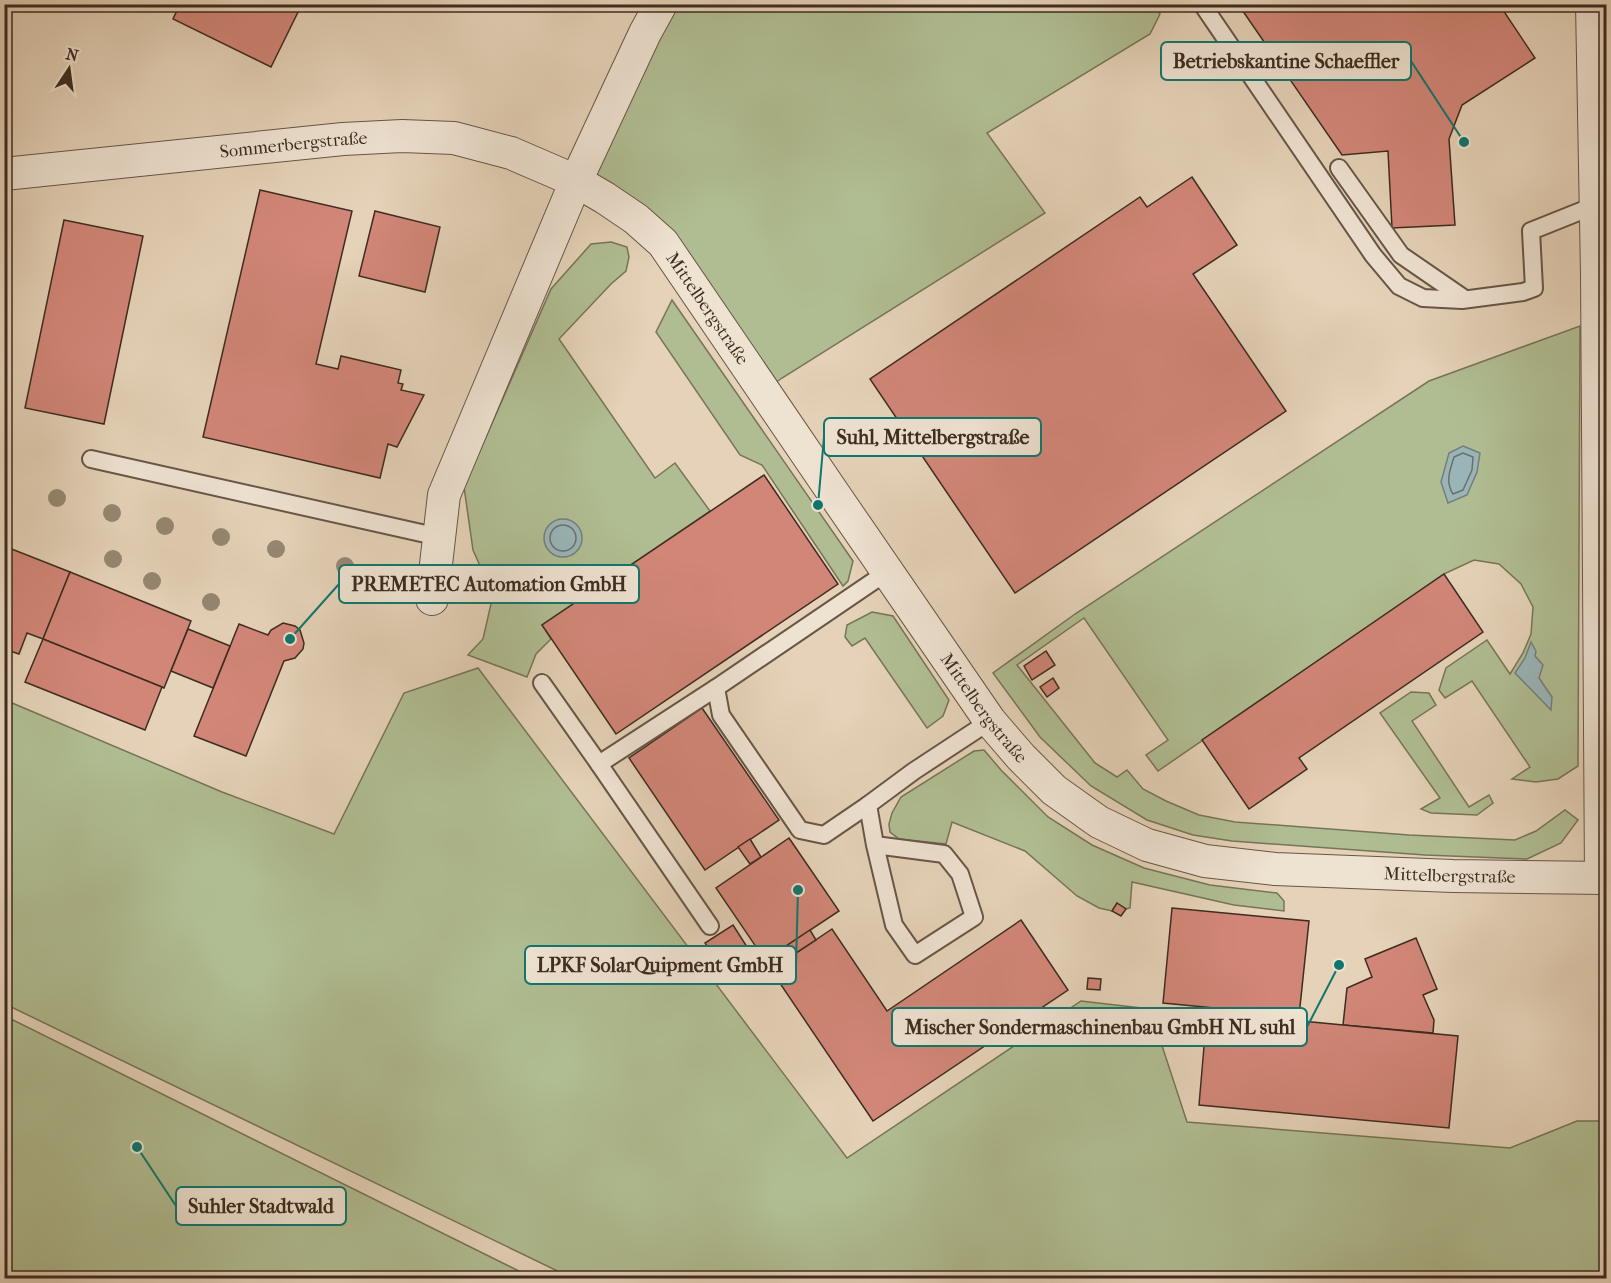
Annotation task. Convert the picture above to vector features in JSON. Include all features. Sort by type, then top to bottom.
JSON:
[{"type":"street","points":[[432,599],[444,495],[576,181],[645,33],[661,4]]},
{"type":"street","name":"Mittelbergstraße","points":[[576,181],[636,219],[663,243],[990,721],[1054,790],[1099,822],[1147,845],[1205,861],[1275,869],[1453,876],[1604,878],[1592,4]]},
{"type":"street","name":"Sommerbergstraße","points":[[4,174],[343,139],[402,136],[454,138],[511,153],[576,181]]},
{"type":"lane","points":[[1202,4],[1373,255],[1399,285],[1423,298],[1465,299],[1523,292],[1534,288],[1532,231],[1596,205]]},
{"type":"lane","points":[[1340,168],[1401,255],[1465,299]]},
{"type":"lane","points":[[91,459],[439,537]]},
{"type":"lane","points":[[599,764],[887,572]]},
{"type":"lane","points":[[542,683],[710,926]]},
{"type":"lane","points":[[716,688],[721,715],[800,830],[824,836],[914,771],[990,721]]},
{"type":"lane","points":[[868,805],[875,845],[894,925],[915,955],[974,917],[960,874],[944,854],[875,845]]},
{"type":"green space","points":[[1153,4],[1160,14],[1150,34],[987,133],[1045,213],[764,391],[663,243],[576,181],[662,5]]},
{"type":"green space","points":[[611,242],[627,247],[629,257],[626,271],[559,339],[655,478],[675,463],[710,511],[542,625],[551,639],[536,654],[527,677],[468,655],[483,639],[493,595],[473,550],[464,487],[551,289],[591,244]]},
{"type":"green space","points":[[672,300],[853,561],[848,581],[843,586],[762,465],[740,455],[656,332]]},
{"type":"green space","points":[[1580,326],[1578,766],[1558,779],[1536,782],[1512,779],[1530,767],[1472,681],[1445,698],[1439,690],[1446,668],[1487,640],[1510,674],[1523,653],[1531,634],[1533,607],[1521,584],[1499,564],[1474,560],[1444,574],[1158,771],[1146,755],[1168,740],[1084,618],[1017,665],[1095,763],[1117,777],[1127,770],[1143,789],[1199,815],[1235,822],[1409,835],[1515,840],[1536,831],[1565,810],[1578,820],[1561,843],[1527,859],[1425,855],[1232,841],[1193,835],[1147,820],[1091,786],[1040,737],[993,673],[1075,614],[1429,381]]},
{"type":"green space","points":[[872,612],[893,616],[949,700],[943,716],[927,728],[865,638],[852,646],[845,637],[847,625]]},
{"type":"green space","points":[[478,668],[847,1158],[1081,1001],[1150,1009],[1187,1122],[1510,1148],[1577,1121],[1606,1121],[1606,1278],[572,1278],[5,1004],[5,700],[222,792],[334,834],[404,693]]},
{"type":"green space","points":[[1411,692],[1429,693],[1436,705],[1412,721],[1469,807],[1489,795],[1493,803],[1477,815],[1431,813],[1421,809],[1440,798],[1380,713]]},
{"type":"green space","points":[[984,750],[1048,817],[1092,845],[1144,868],[1210,885],[1277,893],[1284,901],[1284,911],[1234,905],[1132,882],[1130,908],[1126,909],[1117,903],[1112,911],[1099,908],[1077,896],[1025,851],[952,822],[946,844],[899,839],[890,832],[889,824],[892,813],[901,797],[974,751]]},
{"type":"green space","points":[[5,1016],[533,1278],[5,1278]]},
{"type":"water","points":[[1463,446],[1480,453],[1477,472],[1467,495],[1448,503],[1441,482],[1449,453]]},
{"type":"water","points":[[563,519],[576,525],[582,538],[576,551],[563,557],[550,551],[544,538],[550,525]]},
{"type":"water","points":[[1531,642],[1536,651],[1535,656],[1543,665],[1539,678],[1552,697],[1551,710],[1515,673],[1525,658]]},
{"type":"building","points":[[180,4],[302,4],[271,67],[173,19]]},
{"type":"building","points":[[1238,4],[1499,4],[1535,58],[1462,105],[1449,139],[1455,225],[1392,228],[1388,151],[1342,155]]},
{"type":"building","points":[[1192,177],[1237,245],[1193,274],[1286,411],[1015,593],[870,379],[1140,197],[1147,207]]},
{"type":"building","points":[[260,190],[352,211],[316,364],[338,369],[341,356],[401,370],[398,383],[403,384],[401,390],[424,395],[397,447],[388,444],[380,478],[203,437]]},
{"type":"building","points":[[375,211],[440,227],[425,292],[359,276]]},
{"type":"building","points":[[64,220],[143,236],[104,424],[25,408]]},
{"type":"building","points":[[764,475],[838,584],[616,734],[542,625]]},
{"type":"building","points":[[4,546],[70,572],[43,639],[27,633],[19,654],[4,649]]},
{"type":"building","points":[[70,572],[191,621],[164,688],[43,639]]},
{"type":"building","points":[[1444,574],[1483,632],[1299,758],[1307,769],[1249,809],[1202,740]]},
{"type":"building","points":[[283,623],[300,630],[304,643],[303,649],[295,658],[284,661],[246,756],[194,736],[239,624],[268,635],[271,630]]},
{"type":"building","points":[[188,629],[230,646],[213,688],[171,671]]},
{"type":"building","points":[[43,639],[162,687],[145,730],[25,682]]},
{"type":"building","points":[[1046,651],[1055,665],[1032,680],[1024,666]]},
{"type":"building","points":[[1053,678],[1059,688],[1047,697],[1040,687]]},
{"type":"building","points":[[702,708],[779,820],[705,870],[629,758]]},
{"type":"building","points":[[789,838],[839,911],[765,960],[716,888]]},
{"type":"building","points":[[750,839],[761,857],[750,864],[738,847]]},
{"type":"building","points":[[1117,903],[1126,909],[1121,916],[1112,911]]},
{"type":"building","points":[[1172,908],[1309,921],[1299,1016],[1163,1003]]},
{"type":"building","points":[[1021,920],[1068,990],[873,1121],[771,970],[832,929],[887,1011]]},
{"type":"building","points":[[733,925],[756,961],[728,978],[705,943]]},
{"type":"building","points":[[810,930],[816,940],[779,964],[773,955]]},
{"type":"building","points":[[1416,938],[1437,989],[1423,995],[1434,1020],[1433,1033],[1343,1025],[1347,988],[1372,977],[1365,959]]},
{"type":"building","points":[[1088,978],[1101,979],[1100,990],[1087,989]]},
{"type":"building","points":[[1207,1012],[1458,1036],[1449,1128],[1199,1105]]},
{"type":"place","name":"Betriebskantine Schaeffler","points":[[1464,142]]},
{"type":"place","name":"Suhl, Mittelbergstraße","points":[[818,505]]},
{"type":"place","name":"PREMETEC Automation GmbH","points":[[290,639]]},
{"type":"place","name":"LPKF SolarQuipment GmbH","points":[[798,890]]},
{"type":"place","name":"Mischer Sondermaschinenbau GmbH NL suhl","points":[[1339,965]]},
{"type":"place","name":"Suhler Stadtwald","points":[[137,1147]]}]
